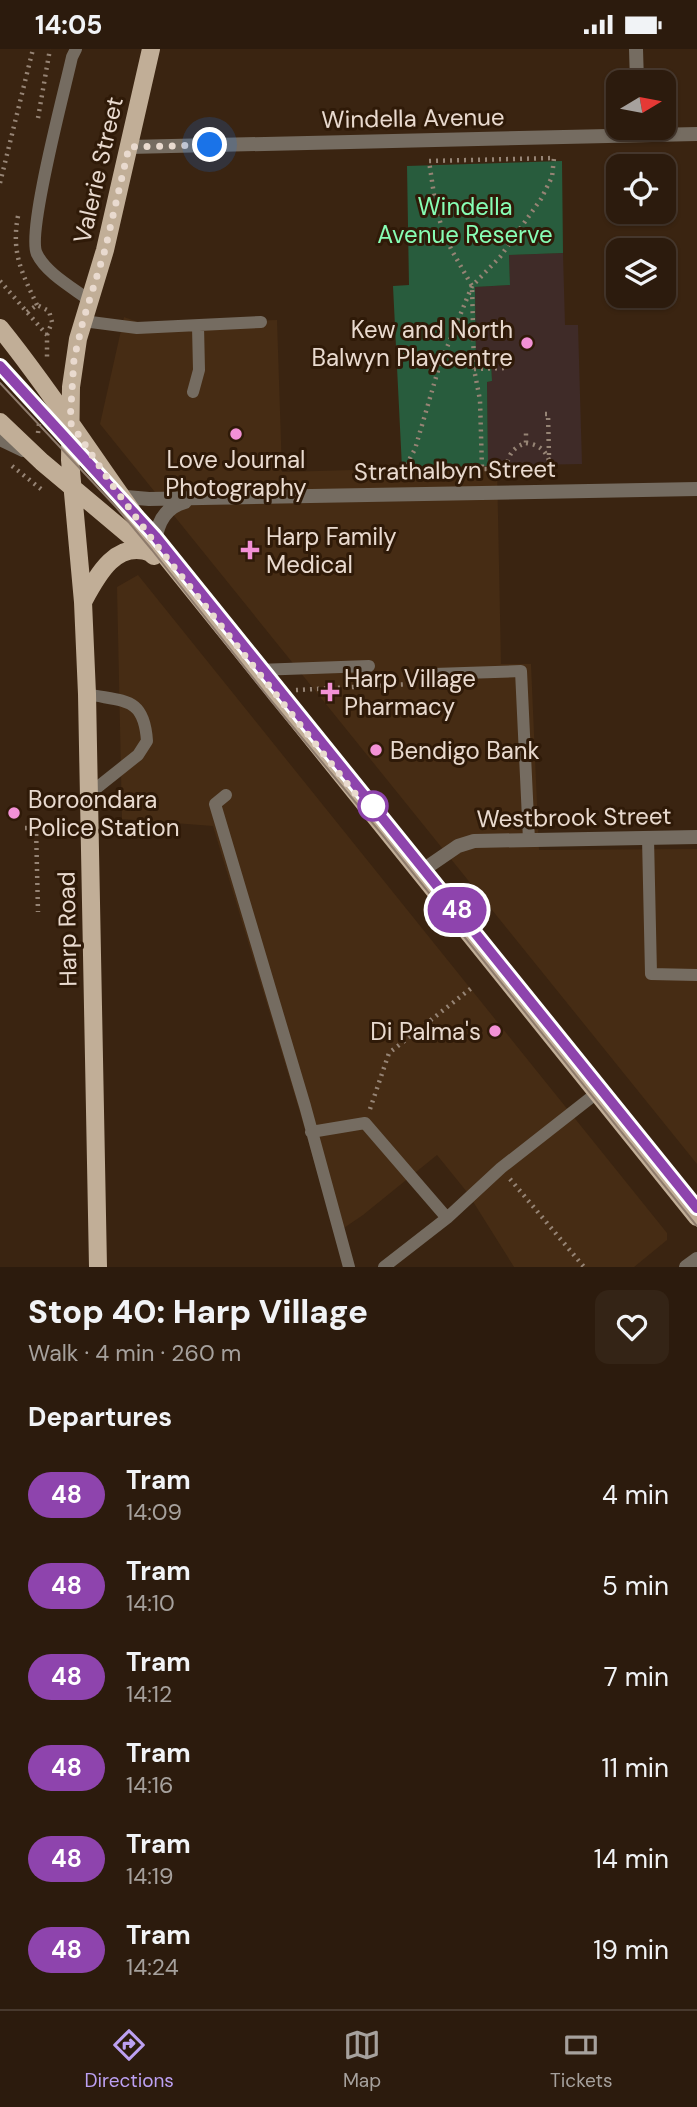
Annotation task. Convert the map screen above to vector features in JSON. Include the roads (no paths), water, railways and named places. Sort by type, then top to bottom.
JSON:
[{"type":"main road","name":"Valerie Street","points":[[70,422],[74,359],[105,250],[151,49]]},
{"type":"main road","points":[[0,328],[43,383],[153,548]]},
{"type":"main road","points":[[0,422],[42,462],[153,548],[193,591],[695,1211]]},
{"type":"main road","name":"Harp Road","points":[[70,422],[87,694],[98,1267]]},
{"type":"main road","points":[[83,602],[105,566],[114,558],[130,550],[153,548]]},
{"type":"street","points":[[636,49],[637,70]]},
{"type":"street","name":"Windella Avenue","points":[[129,147],[606,133]]},
{"type":"street","name":"Windella Avenue","points":[[676,133],[697,134]]},
{"type":"street","name":"Strathalbyn Street","points":[[116,491],[126,497],[140,499],[697,489]]},
{"type":"street","name":"Strathalbyn Street","points":[[153,548],[158,525],[175,505],[215,498]]},
{"type":"street","name":"Westbrook Street","points":[[420,872],[465,843],[697,837]]},
{"type":"street","points":[[687,1267],[697,1259]]},
{"type":"lane","name":"Valerie Street","points":[[76,49],[37,213],[34,247],[49,268],[89,300]]},
{"type":"lane","points":[[83,321],[137,328],[261,322]]},
{"type":"lane","points":[[193,392],[199,370],[198,327]]},
{"type":"lane","points":[[0,440],[42,462]]},
{"type":"lane","points":[[257,670],[369,666]]},
{"type":"lane","points":[[434,674],[521,671],[529,840]]},
{"type":"lane","points":[[87,694],[131,703],[138,708],[143,717],[147,741],[138,755],[89,794]]},
{"type":"lane","points":[[226,795],[215,804],[349,1267]]},
{"type":"lane","points":[[648,838],[651,974],[697,975]]},
{"type":"lane","points":[[384,1267],[447,1218],[501,1168],[597,1092]]},
{"type":"lane","points":[[311,1132],[365,1123],[447,1218]]},
{"type":"tram line","points":[[0,366],[155,536],[697,1208]]},
{"type":"tram line","name":"48","points":[[0,366],[155,536],[697,1208]]},
{"type":"tram line","points":[[0,383],[117,508],[152,550],[697,1226]]},
{"type":"place","name":"Kew and North Balwyn Playcentre","points":[[527,343]]},
{"type":"place","name":"Love Journal Photography","points":[[236,434]]},
{"type":"place","name":"Harp Family Medical","points":[[250,550]]},
{"type":"place","name":"Harp Village Pharmacy","points":[[330,692]]},
{"type":"place","name":"Bendigo Bank","points":[[376,750]]},
{"type":"place","name":"Boroondara Police Station","points":[[14,813]]},
{"type":"place","name":"Di Palma's","points":[[495,1031]]},
{"type":"park label","name":"Windella Avenue Reserve","points":[[465,220]]}]
